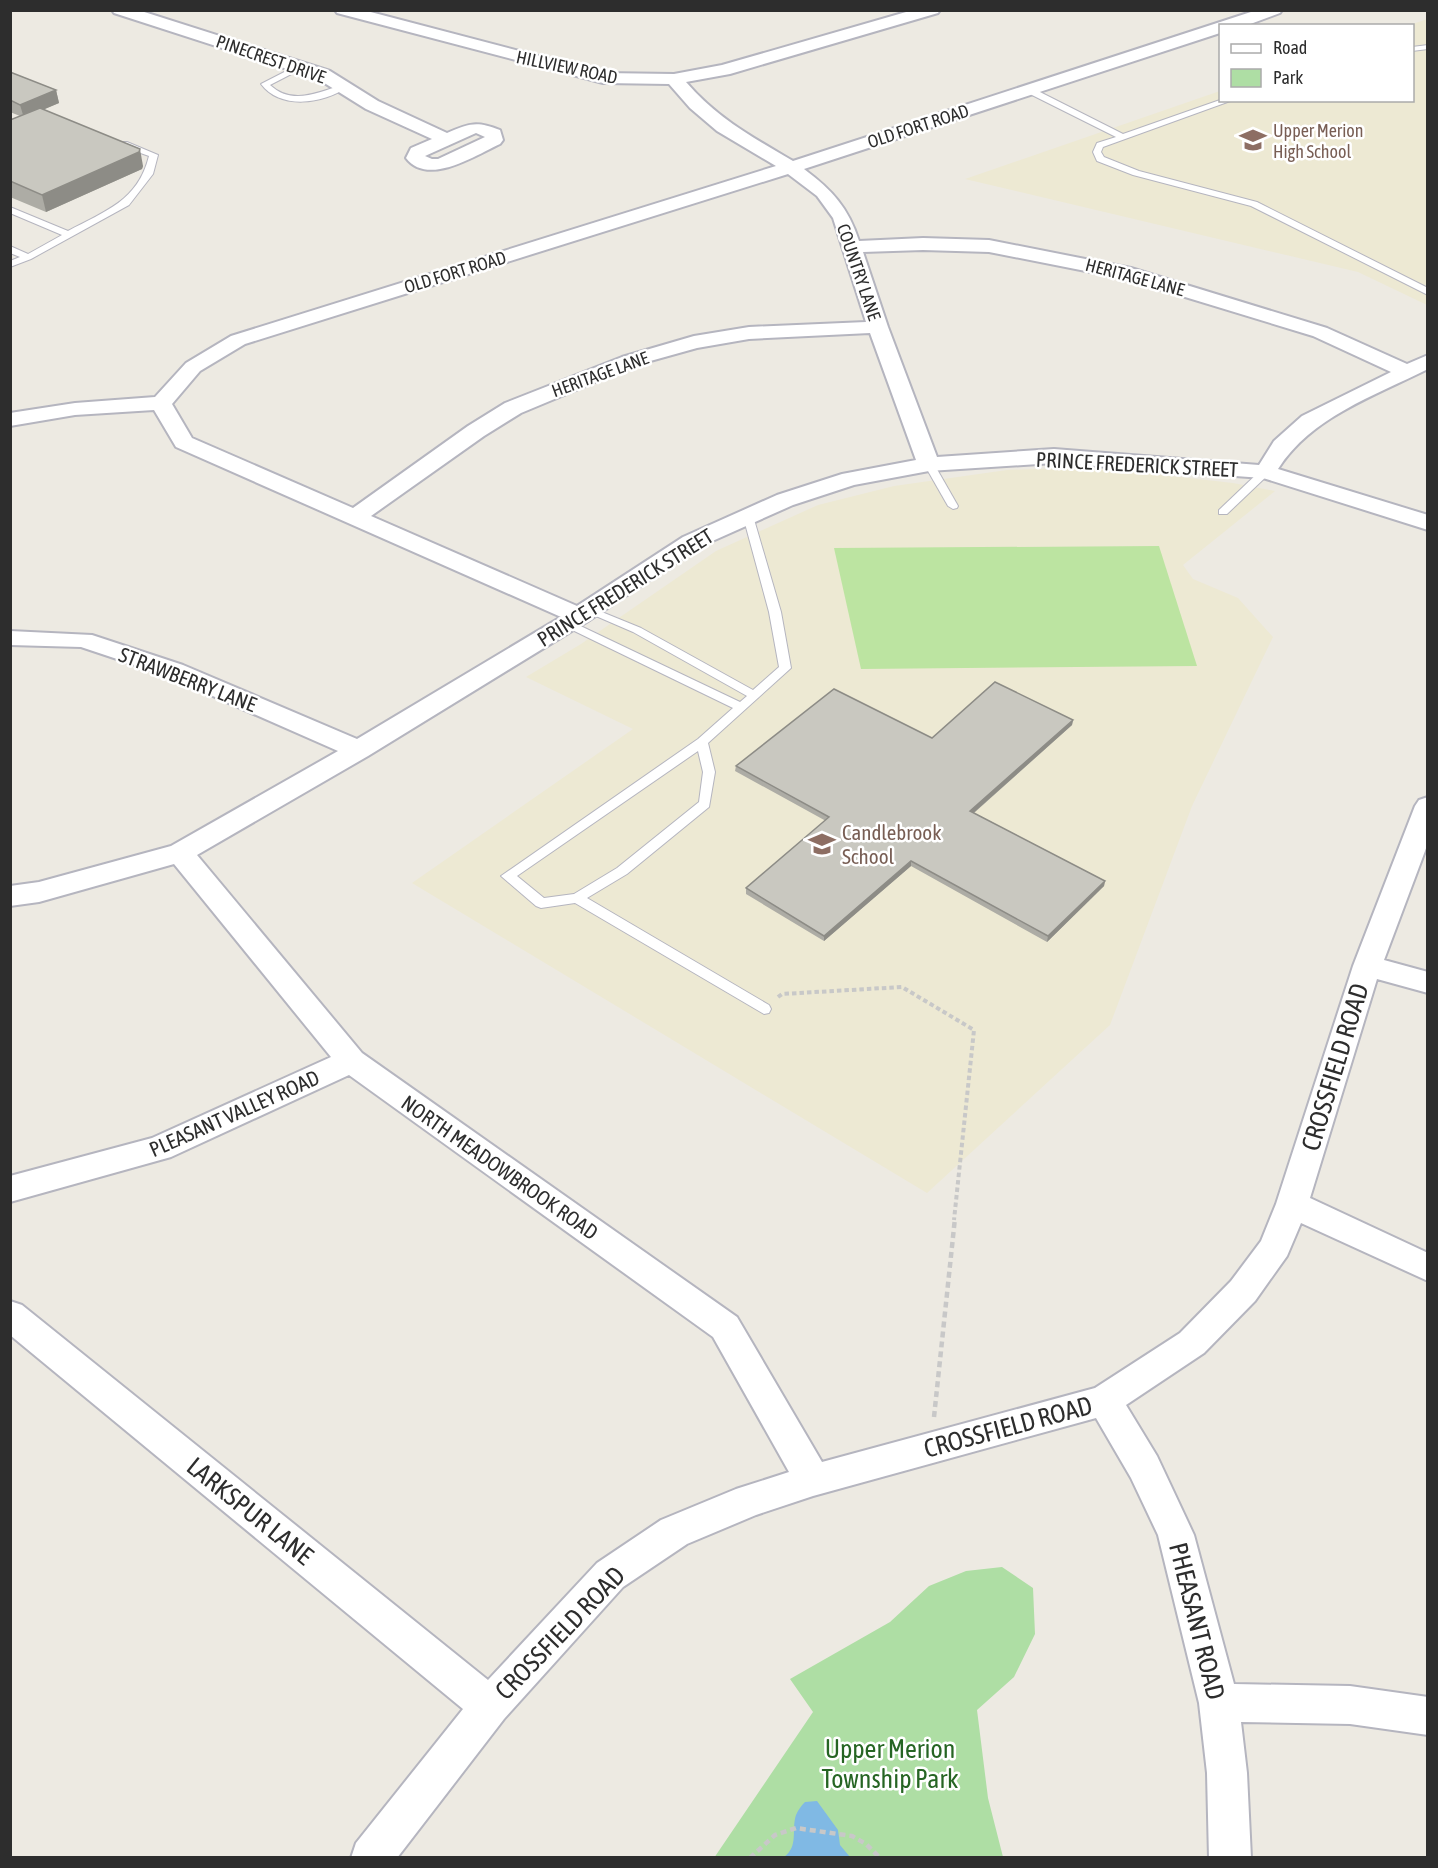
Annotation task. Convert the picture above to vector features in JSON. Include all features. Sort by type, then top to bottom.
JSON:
[{"type":"street","name":"PINECREST DRIVE","points":[[120,10],[324,75],[372,105],[447,139]]},
{"type":"street","name":"HILLVIEW ROAD","points":[[343,10],[603,78],[674,79],[724,70],[919,12]]},
{"type":"street","points":[[1234,24],[1274,10]]},
{"type":"street","name":"OLD FORT ROAD","points":[[161,403],[193,367],[238,340],[791,167],[1219,29]]},
{"type":"street","name":"COUNTRY LANE","points":[[674,79],[696,104],[723,128],[791,167],[823,192],[842,218],[878,327],[929,464]]},
{"type":"street","name":"HERITAGE LANE","points":[[851,247],[923,244],[989,246],[1121,272],[1320,332],[1406,371]]},
{"type":"street","name":"HERITAGE LANE","points":[[357,516],[476,431],[513,408],[558,387],[629,361],[694,342],[749,333],[878,327]]},
{"type":"street","points":[[1265,472],[1282,446],[1310,421],[1428,361]]},
{"type":"street","points":[[10,420],[75,410],[161,403],[184,442],[357,516],[577,616]]},
{"type":"street","name":"PRINCE FREDERICK STREET","points":[[10,896],[39,892],[180,853],[359,750],[577,616],[691,542],[784,500],[850,479],[929,464],[1054,456],[1265,472],[1428,523]]},
{"type":"street","name":"STRAWBERRY LANE","points":[[10,638],[83,640],[174,670],[359,750]]},
{"type":"street","name":"CROSSFIELD ROAD","points":[[371,1857],[490,1706],[610,1575],[674,1532],[749,1501],[813,1480],[1104,1401],[1192,1343],[1243,1291],[1275,1247],[1292,1204],[1366,966],[1428,806]]},
{"type":"street","name":"NORTH MEADOWBROOK ROAD","points":[[180,853],[351,1061],[725,1327],[813,1480]]},
{"type":"street","points":[[1366,966],[1428,983]]},
{"type":"street","name":"PLEASANT VALLEY ROAD","points":[[10,1188],[160,1148],[351,1061]]},
{"type":"street","points":[[1292,1204],[1428,1268]]},
{"type":"street","name":"LARKSPUR LANE","points":[[10,1315],[490,1706]]},
{"type":"street","name":"PHEASANT ROAD","points":[[1104,1401],[1143,1467],[1176,1535],[1219,1703],[1227,1773],[1230,1857]]},
{"type":"street","points":[[1219,1703],[1339,1705],[1428,1716]]},
{"type":"lane","points":[[298,67],[265,84],[268,89],[292,101],[307,100],[343,87]]},
{"type":"lane","points":[[1029,90],[1123,137]]},
{"type":"lane","points":[[1223,102],[1100,145],[1097,152],[1100,159],[1136,173],[1254,204],[1428,292]]},
{"type":"lane","points":[[10,264],[126,203],[148,174],[153,155],[113,140]]},
{"type":"lane","points":[[10,210],[67,234]]},
{"type":"lane","points":[[10,249],[28,256]]},
{"type":"lane","points":[[929,464],[953,506]]},
{"type":"lane","points":[[1223,512],[1265,472]]},
{"type":"lane","points":[[702,742],[709,772],[705,804],[622,871],[577,898],[541,903],[508,876],[702,742],[785,668],[775,612],[748,516]]},
{"type":"lane","points":[[577,616],[637,630],[754,695]]},
{"type":"lane","points":[[577,616],[741,707]]},
{"type":"lane","points":[[577,898],[764,1009]]},
{"type":"path","points":[[764,1009],[782,994],[902,987],[974,1030],[933,1420],[940,1446]]},
{"type":"path","points":[[750,1857],[760,1846],[793,1828],[854,1836],[880,1857]]},
{"type":"shaded area","name":"Upper Merion High School","points":[[1427,19],[1427,305],[1358,272],[965,179],[1219,91],[1219,102],[1414,102],[1413,24]]},
{"type":"shaded area","name":"Candlebrook School","points":[[1090,467],[1233,483],[1275,491],[1183,565],[1193,579],[1238,598],[1273,637],[1192,806],[1110,1025],[927,1193],[412,883],[633,729],[526,677],[581,644],[716,551],[818,505],[894,486],[1007,470]]},
{"type":"green space","points":[[1159,546],[1197,666],[861,669],[834,548]]},
{"type":"green space","name":"Upper Merion Township Park","points":[[1002,1567],[1033,1588],[1035,1634],[1014,1677],[977,1710],[988,1798],[1003,1857],[714,1858],[813,1712],[790,1679],[890,1622],[929,1586],[966,1571]]},
{"type":"water","points":[[817,1801],[838,1830],[840,1845],[850,1857],[784,1857],[792,1848],[798,1811],[805,1802]]},
{"type":"building","points":[[10,72],[56,90],[20,105],[10,100]]},
{"type":"building","points":[[40,108],[140,149],[139,152],[42,195],[10,181],[10,120]]},
{"type":"building","points":[[995,682],[1073,720],[970,811],[1105,881],[1048,936],[911,861],[824,936],[746,888],[829,817],[736,766],[834,689],[932,738]]},
{"type":"place","name":"Upper Merion High School","points":[[1253,140]]},
{"type":"place","name":"Candlebrook School","points":[[822,844]]}]
